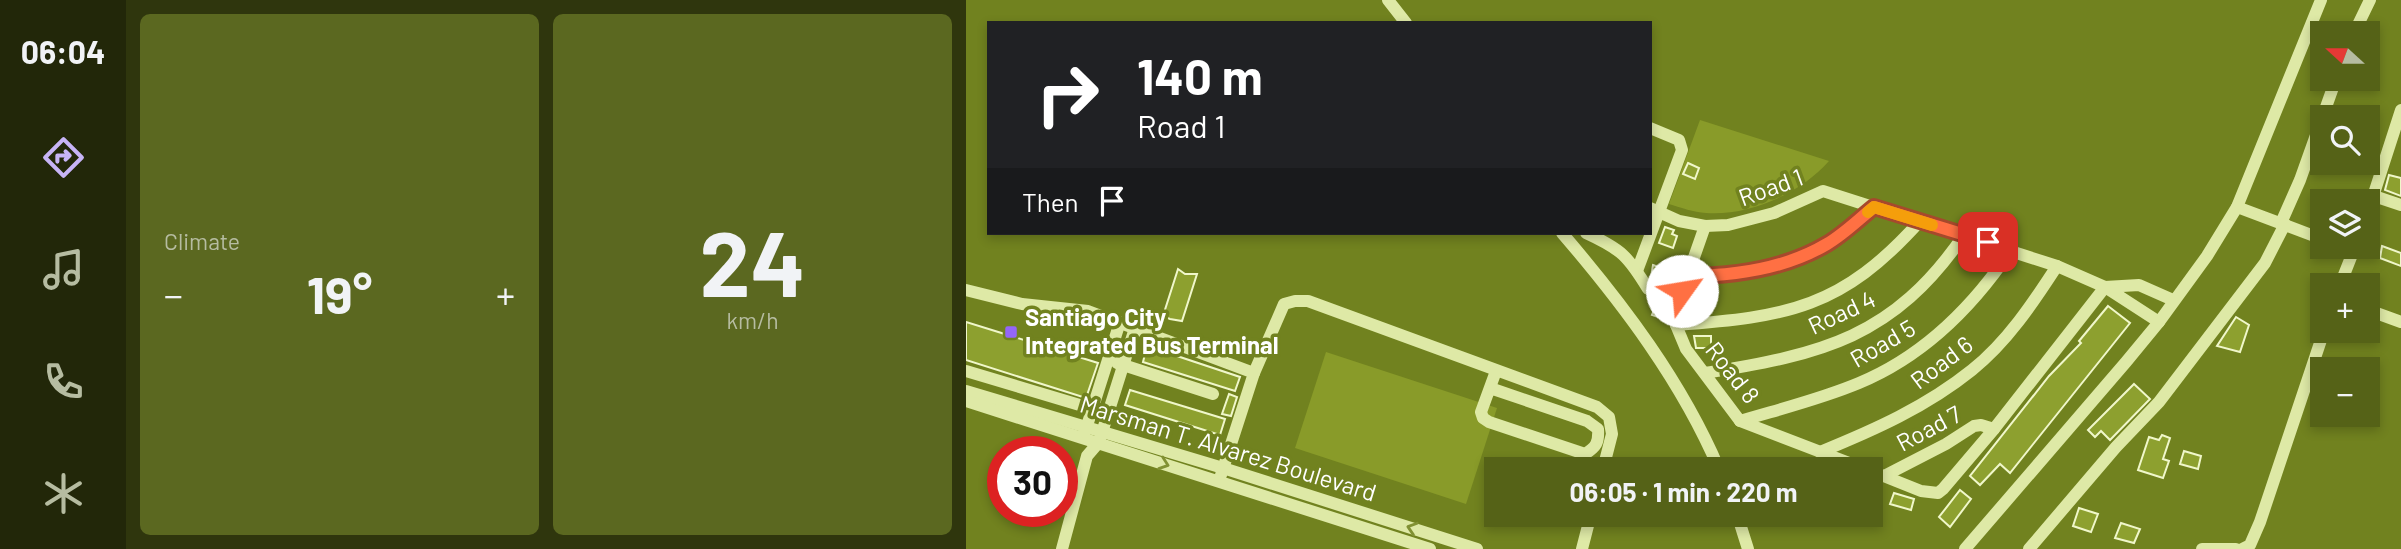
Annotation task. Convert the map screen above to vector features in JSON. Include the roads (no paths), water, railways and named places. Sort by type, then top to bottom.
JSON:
[{"type":"street","points":[[1388,0],[1404,21]]},
{"type":"street","points":[[1965,549],[2158,322],[2207,256],[2237,206],[2321,0]]},
{"type":"street","points":[[2360,21],[2370,0]]},
{"type":"street","points":[[2029,549],[2116,447],[2159,402],[2265,263],[2283,224],[2332,91]]},
{"type":"street","points":[[2376,189],[2401,110]]},
{"type":"street","points":[[1652,129],[1679,140],[1682,150],[1655,210]]},
{"type":"street","name":"Road 1","points":[[1655,210],[1679,221],[1705,226],[1739,223],[1774,214],[1823,191],[2011,250],[2105,286]]},
{"type":"street","points":[[2380,198],[2401,205]]},
{"type":"street","points":[[2237,206],[2310,234]]},
{"type":"street","points":[[1687,276],[1713,276],[1780,265],[1829,243],[1874,207]]},
{"type":"street","points":[[1705,226],[1677,306],[1676,325],[1767,316],[1797,309],[1834,294],[1882,261],[1920,222]]},
{"type":"street","points":[[1564,235],[1590,264],[1671,379],[1699,426],[1713,457]]},
{"type":"street","points":[[1590,235],[1622,252],[1647,289]]},
{"type":"street","points":[[1637,271],[1648,235]]},
{"type":"street","name":"Road 4","points":[[1705,373],[1813,351],[1872,326],[1900,308],[1915,294],[1950,256],[1965,235]]},
{"type":"street","name":"Road 5","points":[[1740,421],[1858,384],[1914,355],[1953,323],[2011,250]]},
{"type":"street","name":"Road 6","points":[[1820,452],[1911,412],[1974,369],[2019,322],[2057,266]]},
{"type":"street","points":[[2105,286],[2139,285],[2173,300]]},
{"type":"street","points":[[2105,286],[2158,322]]},
{"type":"street","points":[[1884,476],[1921,491],[1938,493],[1994,429],[2105,286]]},
{"type":"street","points":[[966,290],[1022,304],[1088,311],[1254,373]]},
{"type":"street","points":[[1219,483],[1254,373],[1284,304],[1295,301],[1308,302],[1597,407],[1609,417],[1612,434],[1606,457]]},
{"type":"street","points":[[2380,314],[2401,321]]},
{"type":"street","points":[[1062,549],[1087,456],[1085,432],[1120,322]]},
{"type":"street","name":"Road 8","points":[[1676,325],[1686,349],[1740,421],[1833,457]]},
{"type":"street","points":[[1087,456],[1101,437],[1135,328]]},
{"type":"street","points":[[2242,549],[2250,545],[2260,522],[2320,343]]},
{"type":"street","points":[[1108,361],[1213,394]]},
{"type":"street","points":[[966,371],[1093,409]]},
{"type":"street","points":[[1490,388],[1587,421],[1598,429],[1599,439],[1595,448],[1585,454],[1483,418],[1481,412],[1496,371]]},
{"type":"street","name":"Marsman T. Alvarez Boulevard","points":[[966,391],[1101,437],[1223,468],[1477,549]]},
{"type":"street","name":"Marsman T. Alvarez Boulevard","points":[[966,401],[1085,432]]},
{"type":"street","name":"Road 7","points":[[1884,476],[1946,444],[1974,426],[1994,429]]},
{"type":"street","name":"Marsman T. Alvarez Boulevard","points":[[1101,437],[1219,483],[1430,549]]},
{"type":"street","points":[[1582,549],[1588,527]]},
{"type":"street","points":[[1741,527],[1748,549]]},
{"type":"street","points":[[2202,549],[2236,549]]},
{"type":"place","name":"Santiago City Integrated Bus Terminal","points":[[1011,332]]}]
